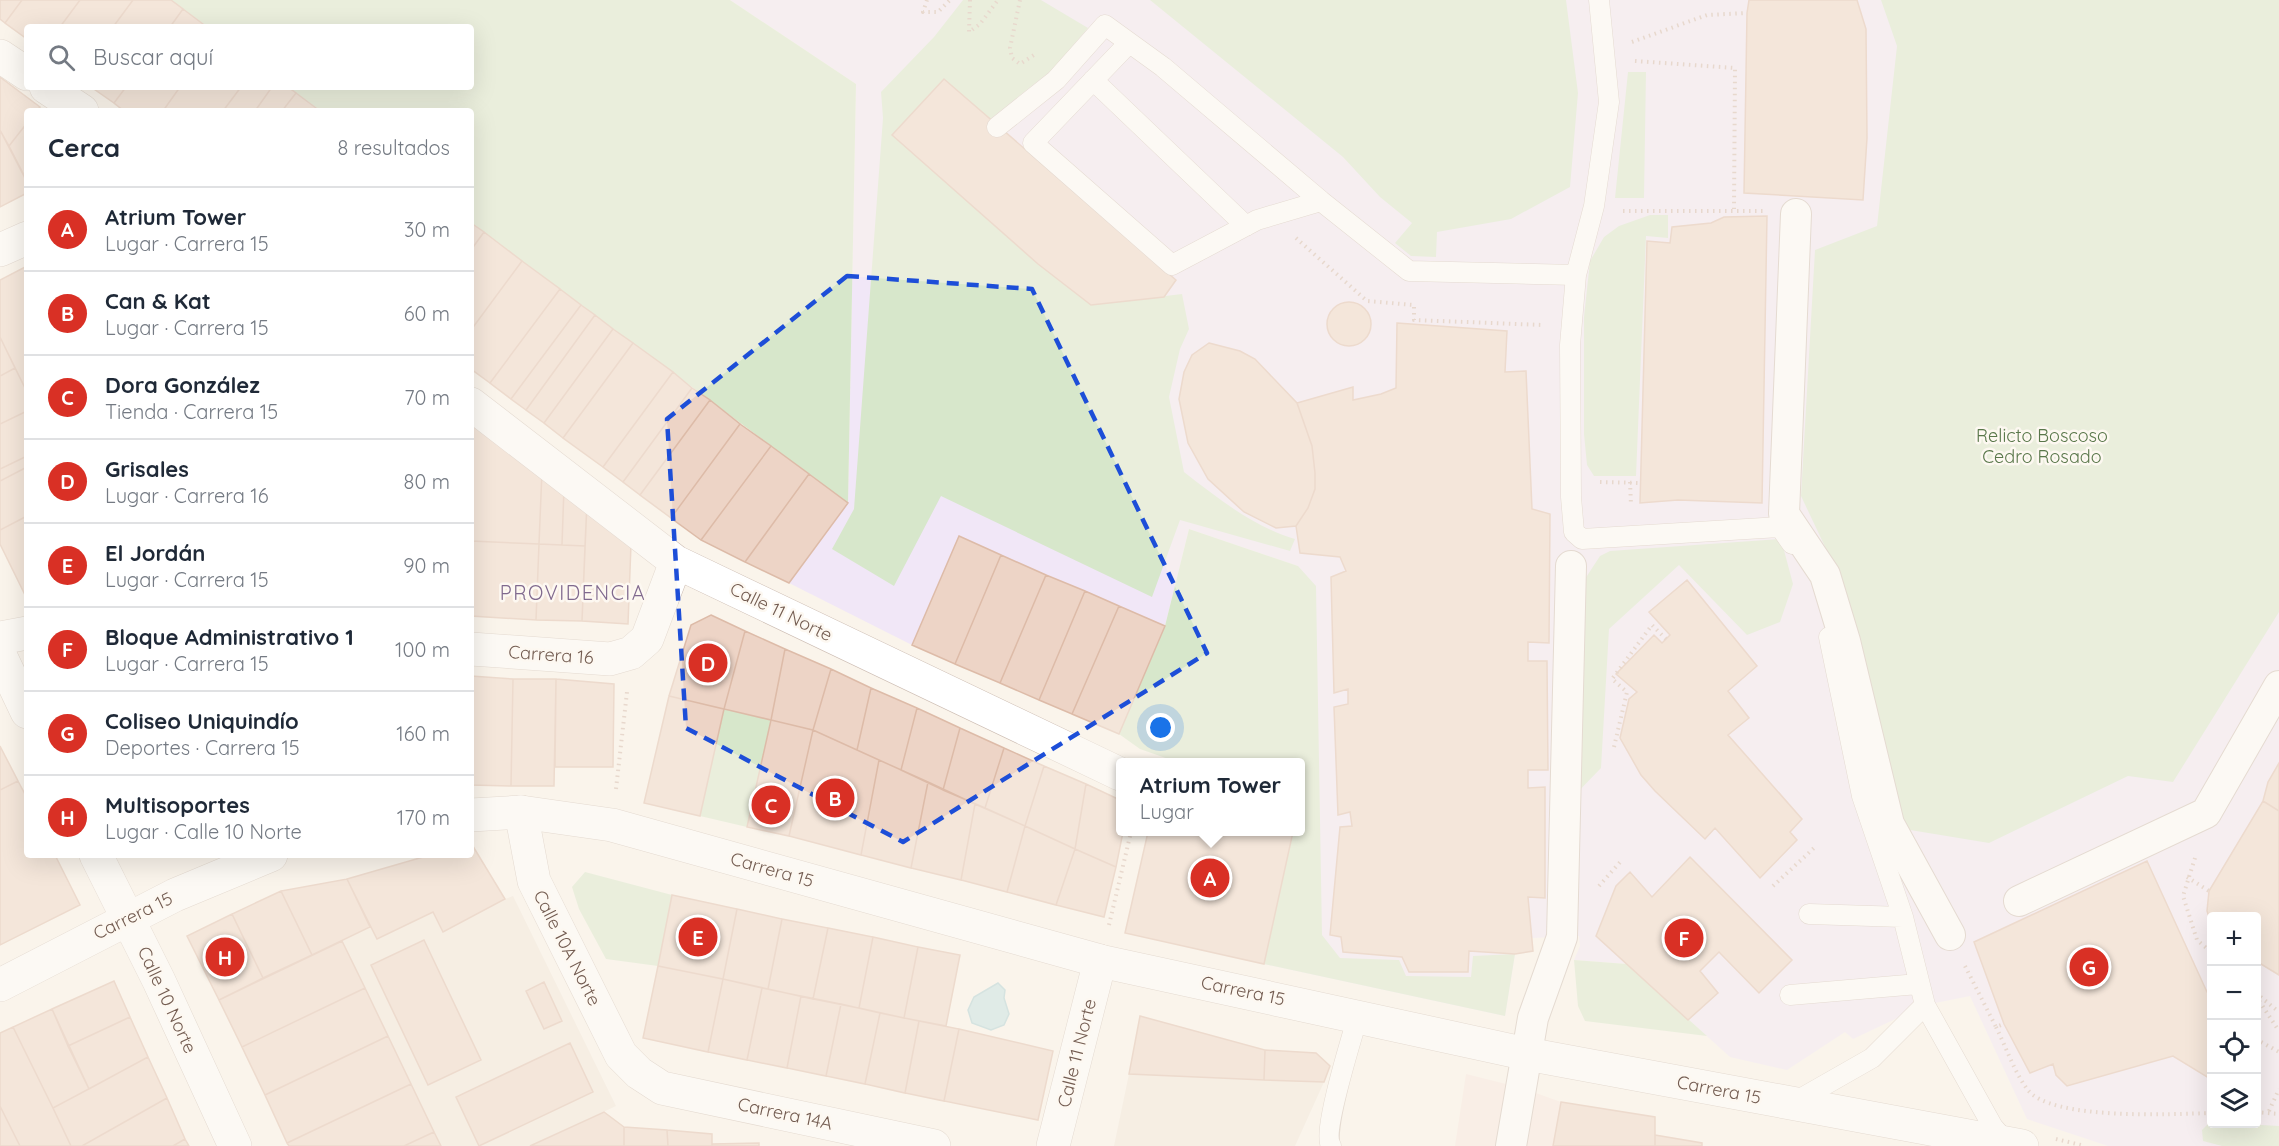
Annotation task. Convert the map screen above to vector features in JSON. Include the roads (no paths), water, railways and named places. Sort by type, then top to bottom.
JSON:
[{"type":"street","points":[[0,56],[24,72]]},
{"type":"street","points":[[50,90],[78,108]]},
{"type":"street","points":[[1796,214],[1784,514],[1826,575],[1845,641],[1889,824],[1950,935]]},
{"type":"street","points":[[0,250],[24,239]]},
{"type":"street","name":"Calle 11 Norte","points":[[474,406],[676,562],[1116,772]]},
{"type":"street","name":"Carrera 16","points":[[474,649],[610,659],[631,653],[647,639],[676,562]]},
{"type":"street","points":[[1512,1146],[1533,1018],[1562,937],[1571,566]]},
{"type":"street","points":[[0,638],[24,634]]},
{"type":"street","points":[[0,656],[24,706]]},
{"type":"street","points":[[2019,901],[2206,813],[2279,686]]},
{"type":"street","name":"Carrera 15","points":[[474,815],[521,812],[612,825],[1100,961],[1527,1054],[2014,1144]]},
{"type":"street","name":"Calle 10A Norte","points":[[521,812],[534,880],[621,1055],[639,1073]]},
{"type":"street","name":"Calle 10 Norte","points":[[97,858],[235,1146]]},
{"type":"street","name":"Carrera 15","points":[[0,985],[127,918],[263,858]]},
{"type":"street","name":"Calle 11 Norte","points":[[1053,1146],[1100,961]]},
{"type":"street","name":"Carrera 14A","points":[[639,1073],[662,1088],[934,1146]]},
{"type":"lane","points":[[1599,0],[1609,102],[1594,206],[1576,275],[1570,345],[1571,497],[1574,532],[1582,539],[1780,527],[1804,561],[1822,612],[1862,796],[1902,917],[1925,1005],[1993,1127],[2014,1144]]},
{"type":"lane","points":[[997,127],[1056,80],[1105,25],[1128,44],[1164,67],[1321,201],[1409,271],[1576,275]]},
{"type":"lane","points":[[1128,44],[1033,142],[1172,265],[1257,220],[1321,201]]},
{"type":"lane","points":[[1093,80],[1246,226]]},
{"type":"lane","points":[[1809,914],[1902,917]]},
{"type":"lane","points":[[1790,996],[1918,984]]},
{"type":"lane","points":[[1791,1104],[1872,1058],[1925,1005]]},
{"type":"lane","points":[[1331,1146],[1328,1142],[1329,1123],[1358,1016]]},
{"type":"water","points":[[998,983],[1005,990],[1004,998],[1009,1014],[1004,1025],[991,1030],[972,1023],[968,1010],[974,997]]},
{"type":"place","name":"Grisales","points":[[708,663]]},
{"type":"place","name":"Can & Kat","points":[[835,798]]},
{"type":"place","name":"Dora González","points":[[771,805]]},
{"type":"place","name":"Atrium Tower","points":[[1210,878]]},
{"type":"place","name":"El Jordán","points":[[698,937]]},
{"type":"place","name":"Bloque Administrativo 1","points":[[1684,938]]},
{"type":"place","name":"Multisoportes","points":[[225,957]]},
{"type":"place","name":"Coliseo Uniquindío","points":[[2089,967]]},
{"type":"district","name":"PROVIDENCIA","points":[[573,593]]},
{"type":"park label","name":"Relicto Boscoso Cedro Rosado","points":[[2042,446]]}]
